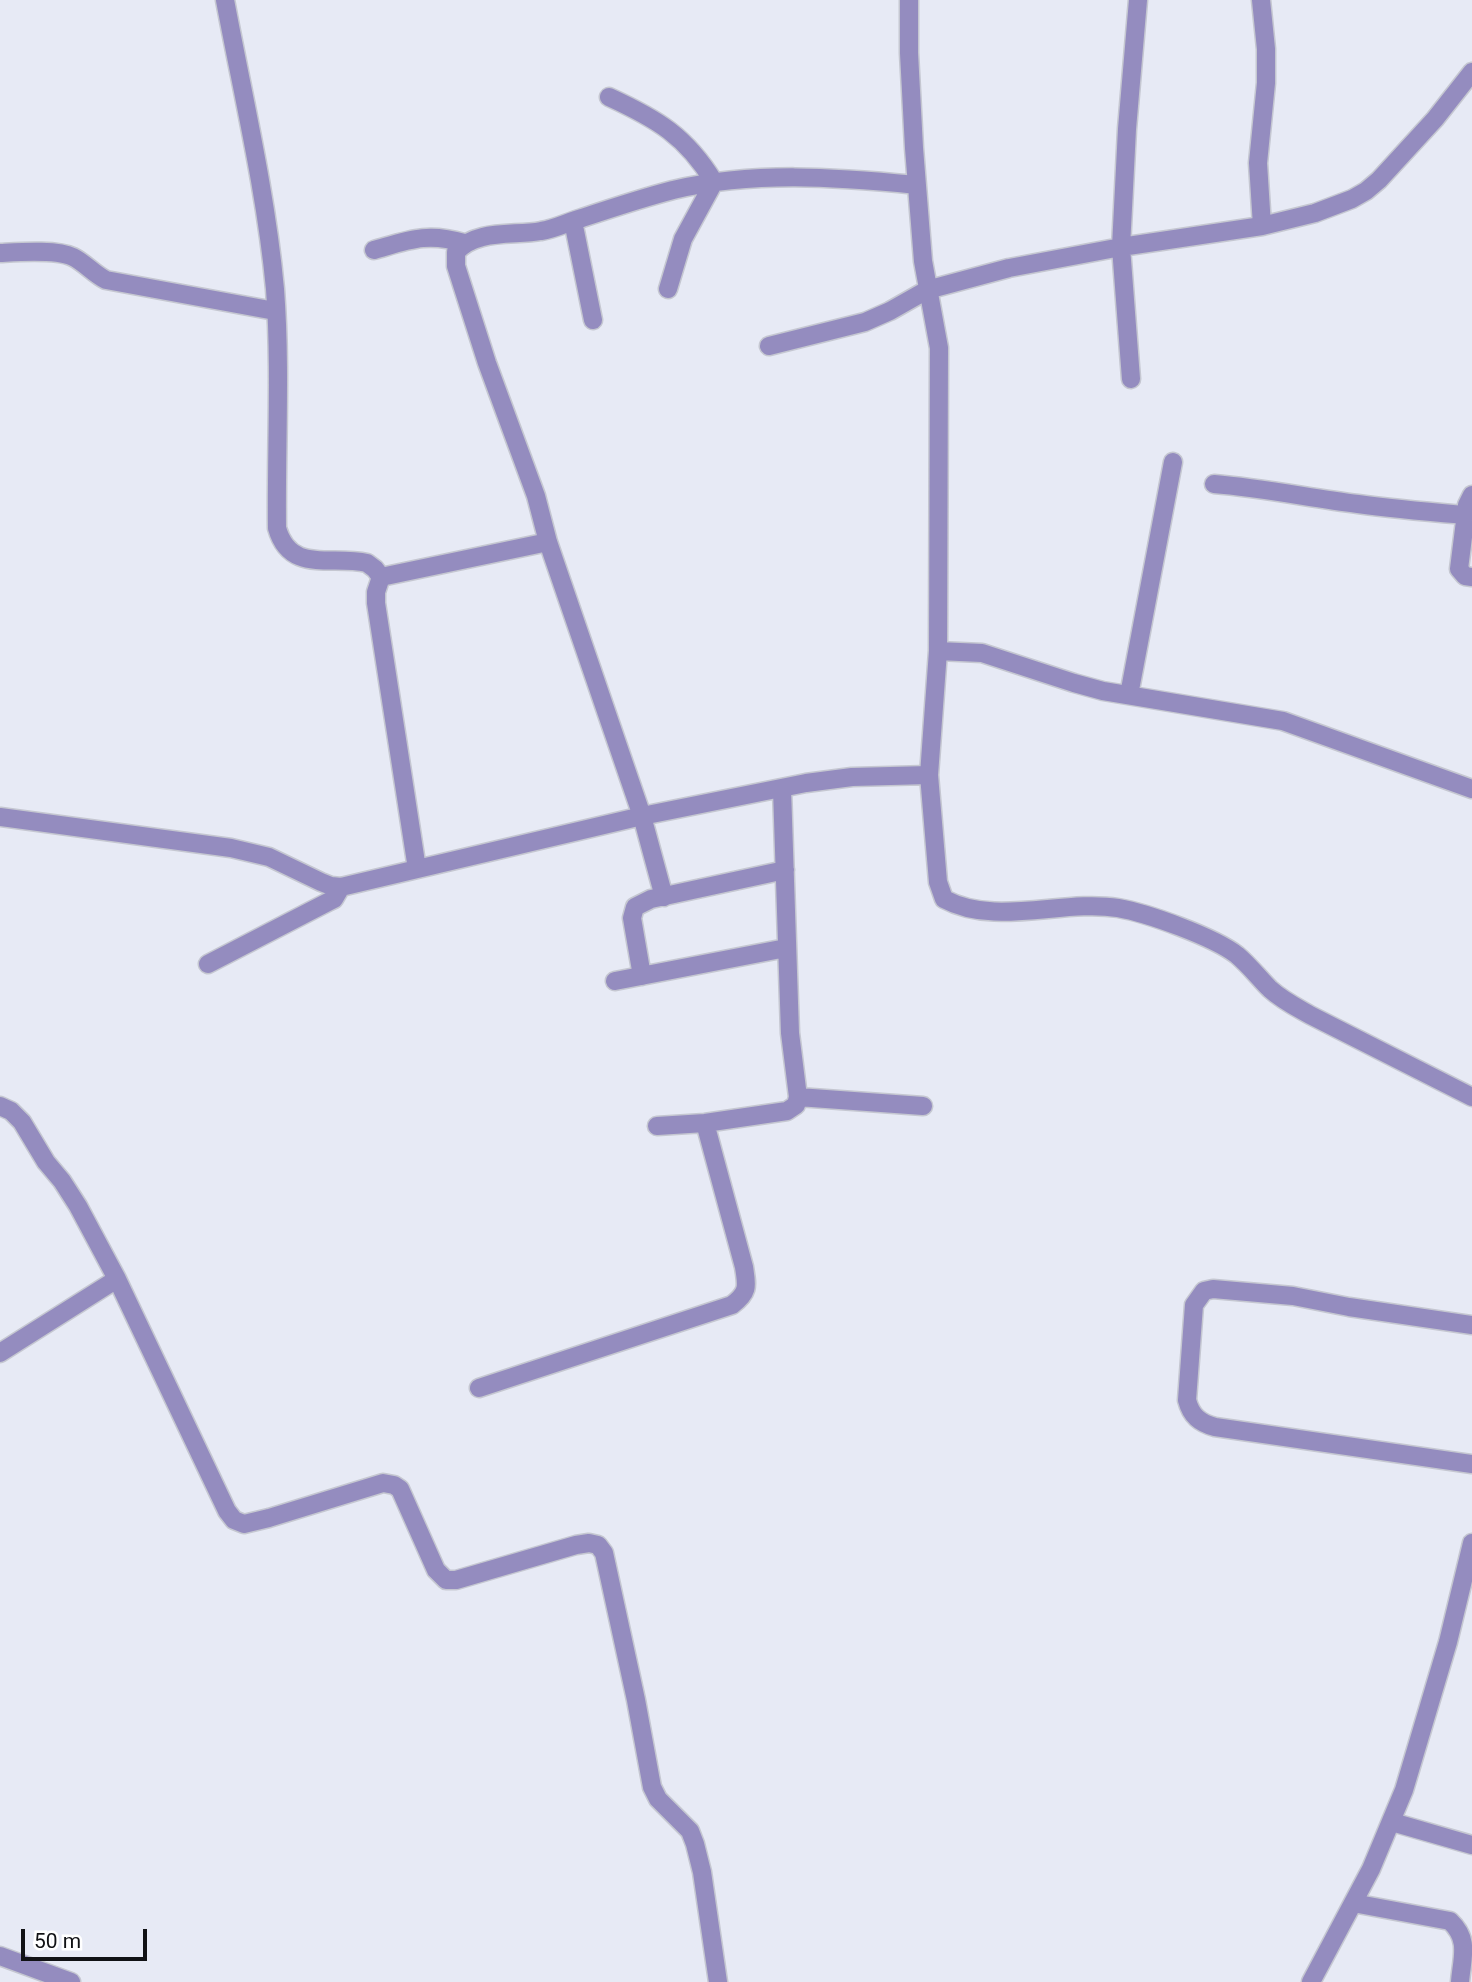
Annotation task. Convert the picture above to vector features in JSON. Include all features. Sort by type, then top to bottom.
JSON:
[{"type":"street","points":[[225,0],[267,229],[275,292],[278,392],[277,528],[280,540],[297,557],[366,562],[381,578]]},
{"type":"street","points":[[909,0],[909,53],[923,261],[939,348],[938,651],[929,775],[938,883],[944,899],[967,909],[1022,911],[1102,906],[1158,920],[1218,943],[1237,955],[1284,1000],[1472,1097]]},
{"type":"street","points":[[1130,379],[1121,247],[1127,129],[1138,0]]},
{"type":"street","points":[[1261,0],[1266,49],[1266,83],[1258,163],[1262,226]]},
{"type":"street","points":[[769,346],[865,322],[927,290],[1009,268],[1121,247],[1262,226],[1328,209],[1366,191],[1379,180],[1435,120],[1472,72]]},
{"type":"street","points":[[609,97],[663,125],[683,141],[701,160],[714,182]]},
{"type":"street","points":[[664,897],[642,816],[548,542],[536,496],[456,266],[456,252],[464,243],[478,237],[543,231],[641,198],[714,182],[774,177],[841,177],[917,185]]},
{"type":"street","points":[[668,289],[683,239],[714,182]]},
{"type":"street","points":[[573,221],[593,320]]},
{"type":"street","points":[[374,250],[417,237],[444,237],[464,243]]},
{"type":"street","points":[[0,253],[62,253],[75,258],[106,280],[275,311]]},
{"type":"street","points":[[1129,695],[1173,461]]},
{"type":"street","points":[[1214,484],[1465,515]]},
{"type":"street","points":[[1472,495],[1465,515],[1459,569],[1465,576],[1472,577]]},
{"type":"street","points":[[381,578],[548,542]]},
{"type":"street","points":[[381,578],[376,592],[376,603],[417,869]]},
{"type":"street","points":[[938,651],[982,653],[1074,683],[1283,721],[1472,789]]},
{"type":"street","points":[[0,817],[231,848],[269,857],[321,882],[341,887],[642,816],[782,789],[852,776],[929,775]]},
{"type":"street","points":[[657,1126],[705,1123],[787,1111],[796,1105],[798,1097],[790,1033],[786,948],[782,789]]},
{"type":"street","points":[[642,976],[632,918],[635,907],[651,900],[785,870]]},
{"type":"street","points":[[208,964],[334,899],[341,887]]},
{"type":"street","points":[[615,981],[786,948]]},
{"type":"street","points":[[798,1097],[923,1106]]},
{"type":"street","points":[[0,1106],[11,1111],[22,1122],[46,1162],[78,1206],[117,1279],[227,1511],[234,1520],[244,1524],[269,1518],[383,1483],[400,1489],[436,1570],[446,1580],[456,1580],[576,1545],[598,1545],[604,1553],[652,1787],[657,1799],[690,1831],[695,1844],[702,1872],[718,1982]]},
{"type":"street","points":[[479,1388],[732,1305],[741,1298],[747,1287],[744,1267],[705,1123]]},
{"type":"street","points":[[0,1353],[117,1279]]},
{"type":"street","points":[[1472,1325],[1293,1296],[1213,1289],[1204,1291],[1194,1305],[1187,1400],[1195,1418],[1203,1424],[1215,1427],[1472,1464]]},
{"type":"street","points":[[1311,1982],[1371,1869],[1392,1822],[1414,1760],[1448,1642],[1472,1543]]},
{"type":"street","points":[[1392,1822],[1472,1845]]},
{"type":"street","points":[[1353,1903],[1450,1921],[1461,1931],[1464,1944],[1460,1982]]},
{"type":"street","points":[[0,1956],[71,1982]]}]
